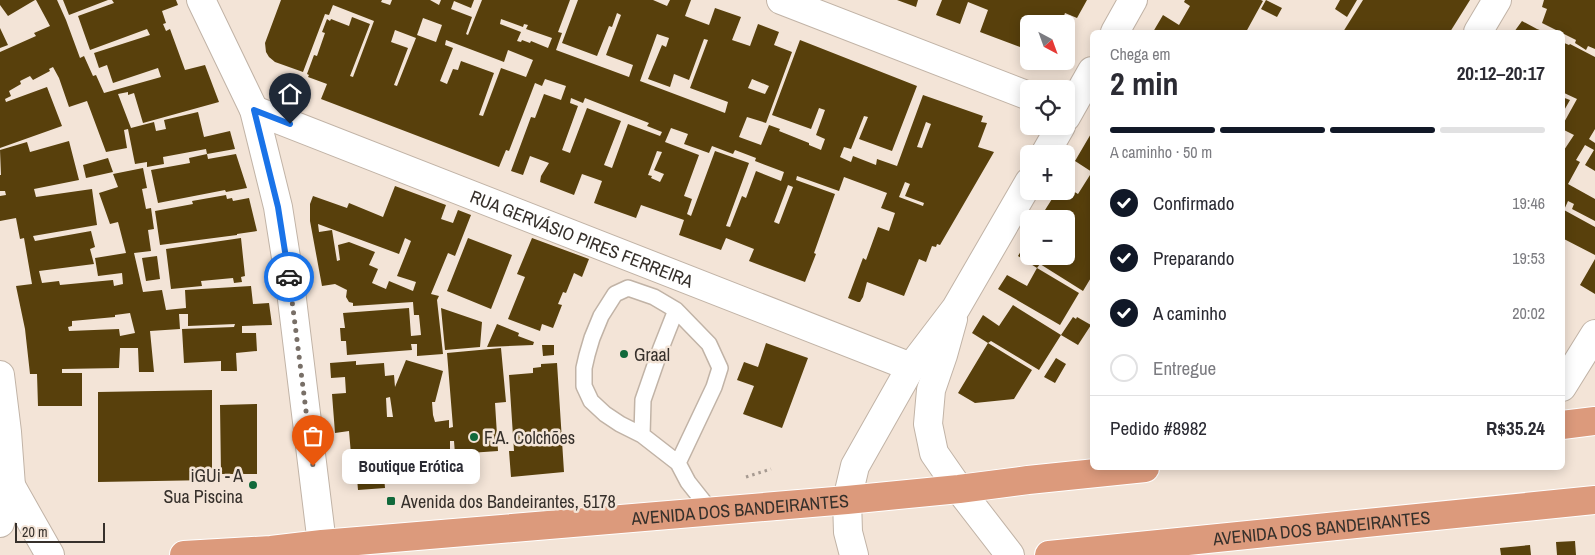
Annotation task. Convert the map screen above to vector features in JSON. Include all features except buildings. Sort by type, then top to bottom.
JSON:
[{"type":"highway","points":[[1565,424],[1595,421]]},
{"type":"highway","name":"AVENIDA DOS BANDEIRANTES","points":[[184,555],[271,550],[322,544],[847,500],[1126,470]]},
{"type":"highway","name":"AVENIDA DOS BANDEIRANTES","points":[[1049,555],[1595,500]]},
{"type":"street","points":[[201,0],[254,110],[278,207],[291,293],[322,544]]},
{"type":"street","points":[[781,0],[1020,93]]},
{"type":"street","points":[[1115,30],[1133,0]]},
{"type":"street","points":[[1479,30],[1497,0]]},
{"type":"street","points":[[1075,100],[1090,74]]},
{"type":"street","name":"RUA GERVÁSIO PIRES FERREIRA","points":[[254,110],[911,367]]},
{"type":"street","points":[[854,555],[848,532],[847,500],[855,466],[911,367],[956,308],[1020,198]]},
{"type":"street","points":[[956,308],[944,355],[931,390],[928,424],[934,453],[1010,555]]},
{"type":"street","points":[[1565,382],[1595,334]]},
{"type":"street","points":[[0,375],[11,486],[0,523]]},
{"type":"street","points":[[11,486],[50,555]]},
{"type":"lane","points":[[678,462],[714,387],[720,368],[710,344],[676,310],[654,297],[628,288],[614,294],[601,316],[587,355],[584,368],[584,386],[591,401],[605,414],[642,435],[678,462],[688,482],[711,511]]},
{"type":"lane","points":[[642,435],[643,400],[676,310]]},
{"type":"way so far","points":[[289,277],[313,466]]},
{"type":"place","name":"Graal","points":[[624,354]]},
{"type":"place","name":"F.A. Colchões","points":[[474,437]]},
{"type":"place","name":"Boutique Erótica","points":[[313,466]]},
{"type":"place","name":"iGUi - A Sua Piscina","points":[[253,485]]},
{"type":"place","name":"Avenida dos Bandeirantes, 5178","points":[[391,501]]},
{"type":"route","points":[[289,277],[278,207],[254,110],[290,124]]}]
